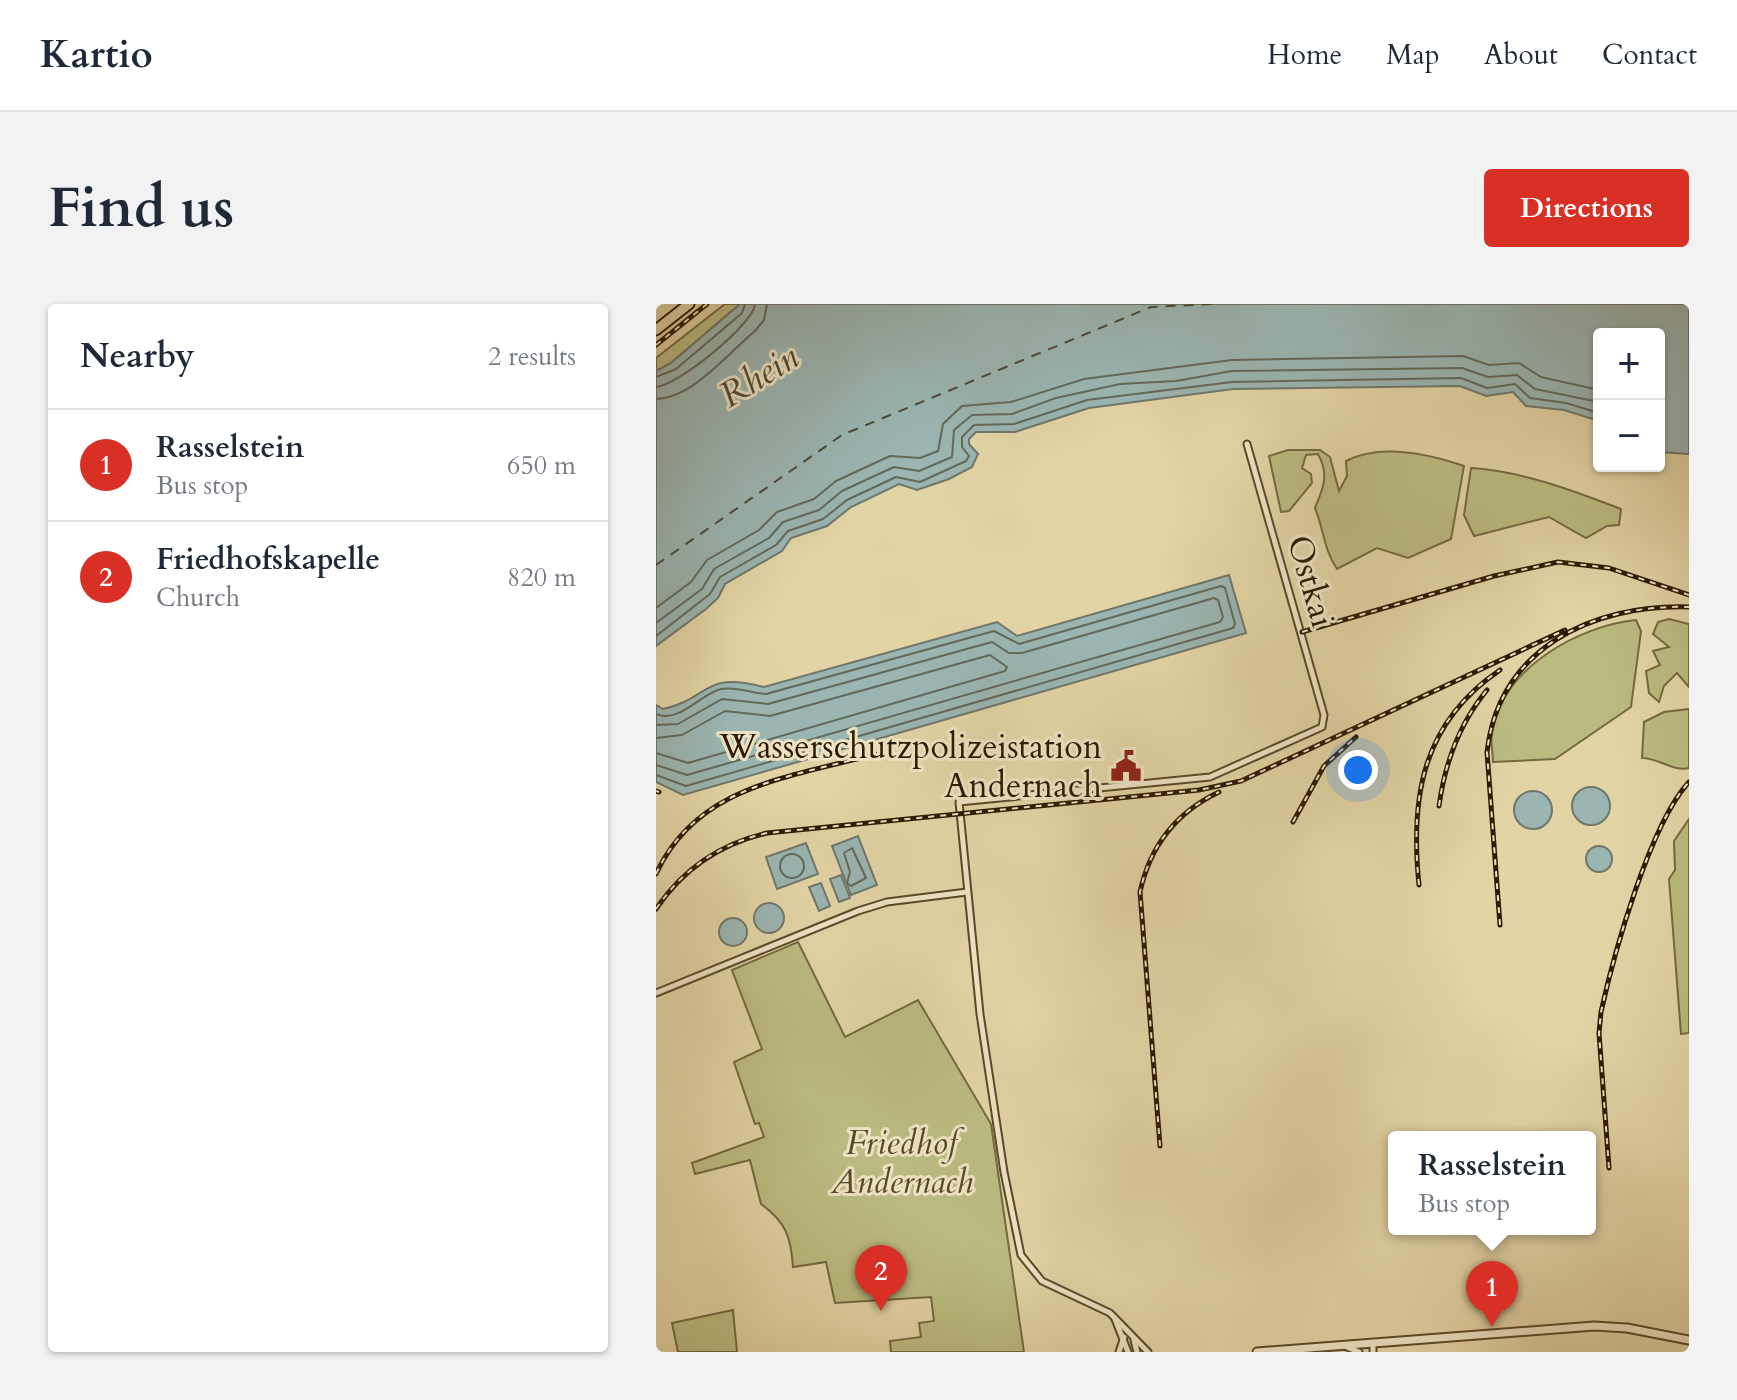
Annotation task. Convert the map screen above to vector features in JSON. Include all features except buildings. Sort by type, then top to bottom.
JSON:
[{"type":"main road","points":[[656,330],[689,304]]},
{"type":"street","name":"Ostkai","points":[[967,892],[959,802],[1210,777],[1318,730],[1325,723],[1247,444]]},
{"type":"street","points":[[656,993],[887,902],[967,892],[1004,1172],[1021,1255],[1031,1272],[1047,1285],[1113,1315],[1148,1352]]},
{"type":"street","points":[[1113,1315],[1125,1336],[1128,1352]]},
{"type":"street","points":[[1257,1352],[1342,1345],[1376,1346],[1594,1326],[1627,1328],[1689,1340]]},
{"type":"street","points":[[1119,1352],[1125,1336]]},
{"type":"street","points":[[1134,1339],[1137,1352]]},
{"type":"street","points":[[1342,1345],[1359,1352]]},
{"type":"street","points":[[1376,1346],[1381,1352]]},
{"type":"green space","points":[[725,304],[740,304],[671,363],[656,371],[656,358]]},
{"type":"green space","points":[[1288,450],[1320,450],[1330,457],[1339,491],[1347,476],[1346,461],[1374,452],[1421,454],[1464,466],[1451,539],[1408,558],[1377,548],[1337,569],[1329,555],[1315,508],[1324,481],[1318,454],[1306,455],[1302,468],[1311,474],[1312,483],[1289,511],[1281,512],[1269,456]]},
{"type":"green space","points":[[1471,468],[1528,478],[1621,509],[1619,525],[1607,526],[1586,538],[1549,517],[1474,536],[1464,515]]},
{"type":"green space","points":[[1669,619],[1689,624],[1689,687],[1677,673],[1664,686],[1659,702],[1649,693],[1646,671],[1660,665],[1653,651],[1669,647],[1653,634],[1658,622]]},
{"type":"green space","points":[[1636,620],[1641,631],[1631,707],[1555,759],[1493,762],[1492,732],[1500,705],[1529,668],[1548,653],[1591,631]]},
{"type":"green space","points":[[1689,709],[1689,768],[1677,768],[1642,758],[1644,722],[1664,712]]},
{"type":"green space","points":[[1689,819],[1689,1033],[1681,1034],[1669,879],[1675,870],[1674,841]]},
{"type":"green space","name":"Friedhof Andernach","points":[[798,942],[845,1037],[918,1000],[991,1124],[1024,1352],[891,1352],[890,1341],[921,1337],[919,1323],[934,1321],[931,1297],[835,1303],[826,1262],[793,1267],[786,1231],[761,1204],[750,1160],[695,1174],[692,1163],[764,1137],[759,1123],[755,1124],[734,1062],[762,1049],[732,970]]},
{"type":"green space","points":[[733,1310],[737,1352],[678,1352],[672,1323]]},
{"type":"water","name":"Rhein","points":[[740,304],[1689,304],[1689,454],[1665,452],[1665,328],[1593,328],[1593,419],[1564,410],[1526,406],[1513,392],[1486,396],[1460,386],[1233,389],[1089,408],[1015,432],[976,432],[969,439],[969,444],[978,454],[972,467],[917,490],[899,484],[851,507],[827,526],[791,538],[782,551],[725,584],[718,598],[706,609],[656,646],[656,371],[671,363]]},
{"type":"water","points":[[1229,575],[1246,633],[683,795],[656,782],[656,705],[663,709],[679,704],[717,684],[729,682],[764,687],[997,622],[1017,636]]},
{"type":"water","points":[[1591,787],[1604,793],[1610,806],[1604,819],[1591,825],[1578,819],[1572,806],[1578,793]]},
{"type":"water","points":[[1533,791],[1546,797],[1552,810],[1546,823],[1533,829],[1520,823],[1514,810],[1520,797]]},
{"type":"water","points":[[858,836],[877,885],[851,895],[832,846]]},
{"type":"water","points":[[806,843],[818,874],[777,889],[766,857]]},
{"type":"water","points":[[1599,846],[1608,850],[1612,859],[1608,868],[1599,872],[1590,868],[1586,859],[1590,850]]},
{"type":"water","points":[[841,875],[850,898],[839,902],[830,879]]},
{"type":"water","points":[[821,883],[830,906],[819,911],[809,887]]},
{"type":"water","points":[[769,903],[775,904],[783,912],[783,924],[775,932],[769,933],[763,932],[755,924],[754,918],[755,912],[763,904]]},
{"type":"water","points":[[733,918],[743,922],[747,932],[743,942],[733,946],[723,942],[719,932],[723,922]]},
{"type":"ferry route","points":[[656,565],[842,435],[1151,307],[1212,304]]},
{"type":"railway","points":[[656,345],[707,304]]},
{"type":"railway","points":[[1302,632],[1494,576],[1558,562],[1609,568],[1689,595]]},
{"type":"railway","points":[[1500,925],[1487,752],[1495,716],[1510,685],[1531,660],[1556,639],[1586,624],[1653,608],[1689,607]]},
{"type":"railway","points":[[656,909],[678,882],[704,860],[733,844],[767,833],[1199,790],[1241,781],[1565,630]]},
{"type":"railway","points":[[1419,885],[1417,822],[1427,764],[1453,714],[1474,691],[1500,670]]},
{"type":"railway","points":[[1439,806],[1455,744],[1487,690]]},
{"type":"railway","points":[[1293,822],[1324,766],[1356,737]]},
{"type":"railway","points":[[656,874],[674,844],[695,821],[721,803],[779,779],[875,754]]},
{"type":"railway","points":[[1609,1168],[1599,1033],[1601,1012],[1624,924],[1647,858],[1661,827],[1689,782]]},
{"type":"railway","points":[[1160,1146],[1140,892],[1150,860],[1167,833],[1190,810],[1219,792]]},
{"type":"place","name":"Wasserschutzpolizeistation Andernach","points":[[1126,766]]},
{"type":"place","name":"Friedhofskapelle","points":[[881,1311]]},
{"type":"place","name":"Rasselstein","points":[[1492,1327]]}]
